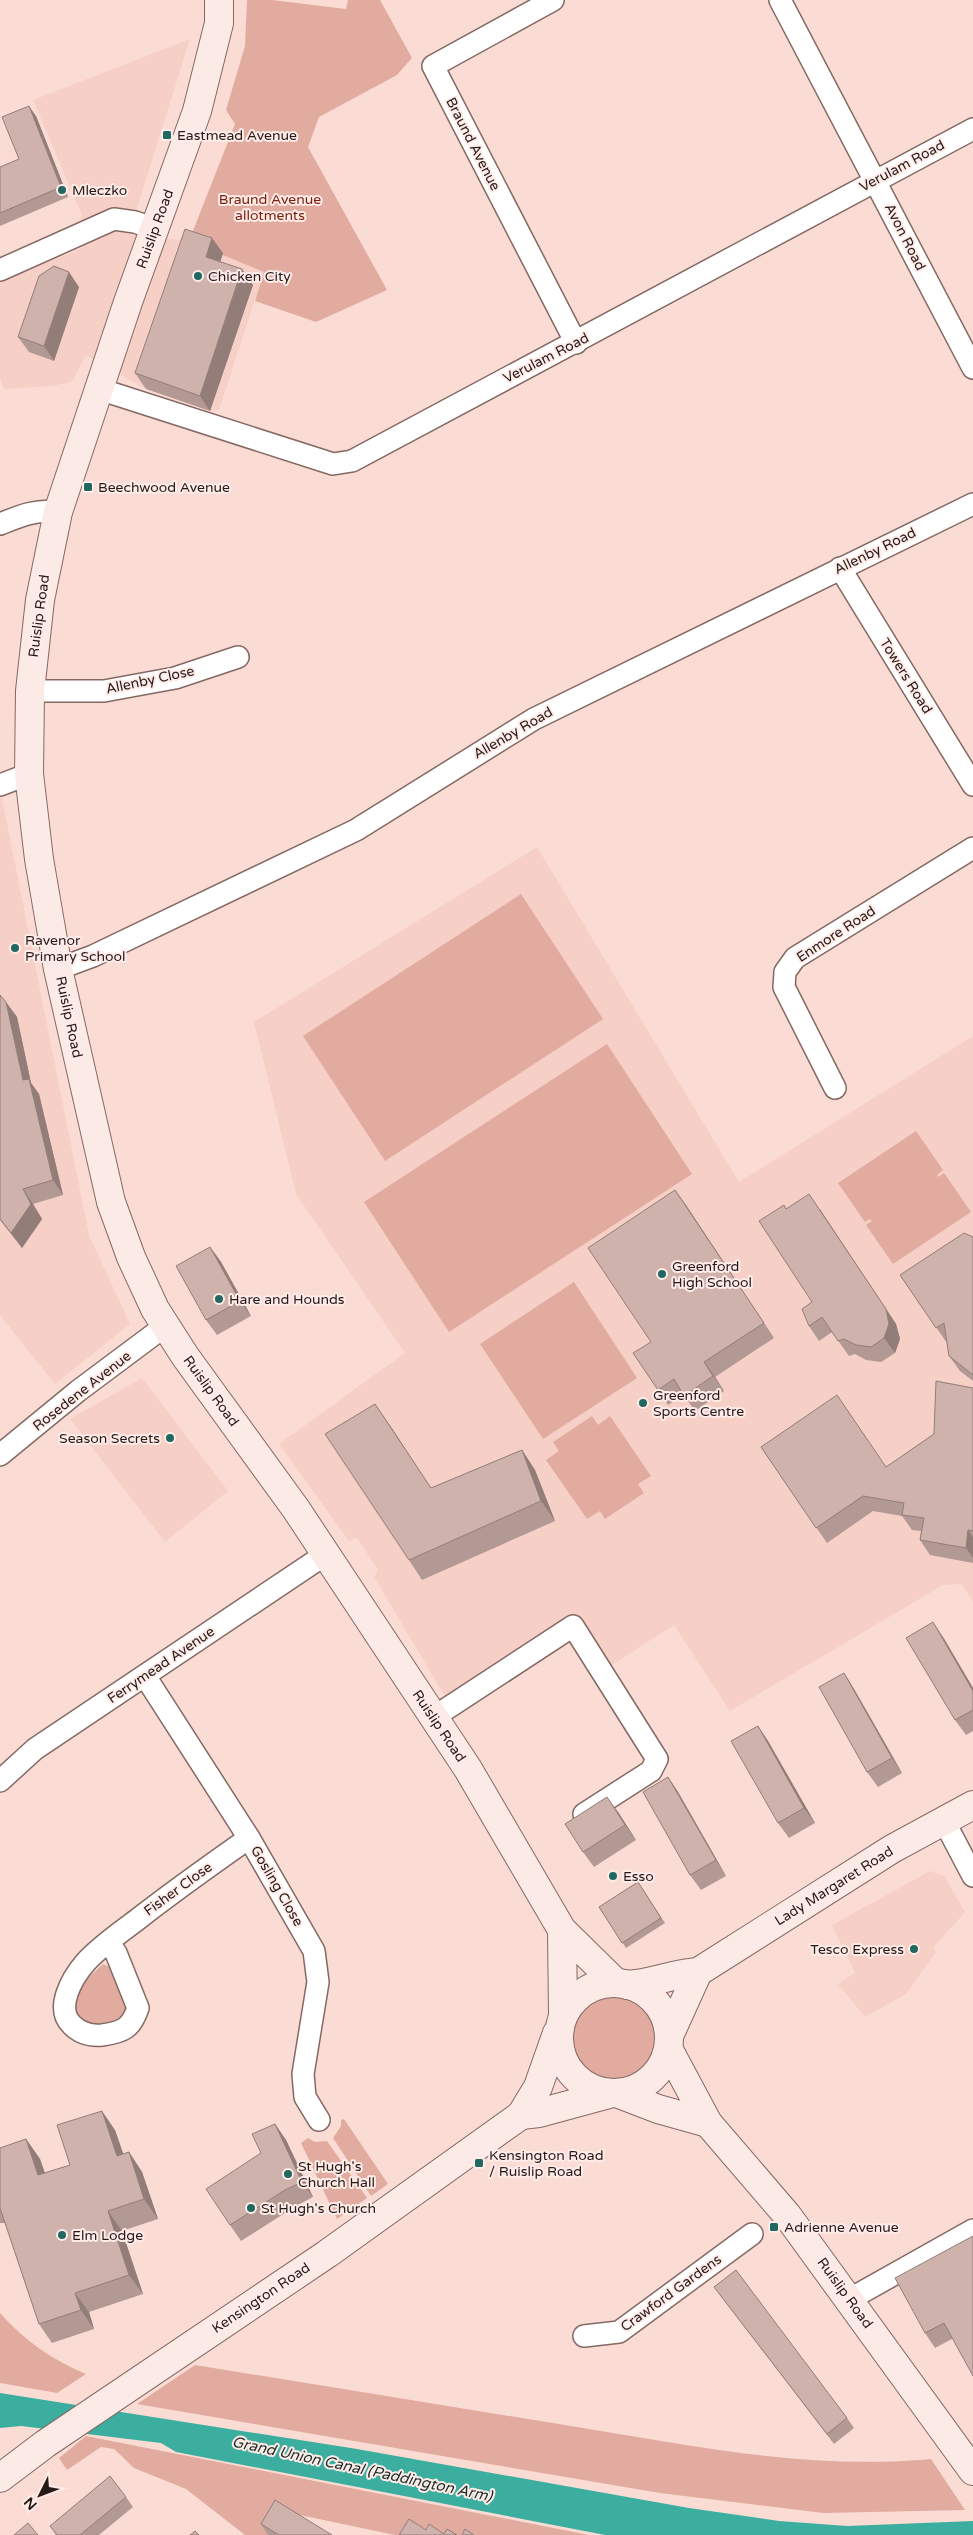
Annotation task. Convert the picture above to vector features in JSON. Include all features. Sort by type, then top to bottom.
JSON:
[{"type":"main road","name":"Ruislip Road","points":[[219,0],[219,23],[197,112],[98,389],[58,512],[40,600],[30,691],[29,774],[39,859],[58,969],[111,1202],[131,1257],[155,1309],[165,1326],[326,1554],[478,1785],[562,1930],[621,1984]]},
{"type":"main road","name":"Lady Margaret Road","points":[[621,1984],[651,1983],[672,1975],[698,1972],[943,1819],[973,1805]]},
{"type":"main road","name":"Ruislip Road","points":[[560,2024],[562,1930]]},
{"type":"main road","points":[[614,2094],[647,2083],[659,2070],[698,1972]]},
{"type":"main road","points":[[669,2043],[665,2018],[655,2002],[643,1991],[621,1984],[596,1986],[582,1993],[571,2003],[560,2024],[561,2056],[571,2073],[583,2084],[658,2109],[708,2123]]},
{"type":"main road","name":"Kensington Road","points":[[0,2478],[29,2455],[126,2388],[327,2254],[521,2115],[538,2087],[560,2024]]},
{"type":"main road","name":"Ruislip Road","points":[[669,2043],[708,2123],[787,2215],[850,2299],[973,2471]]},
{"type":"main road","name":"Kensington Road","points":[[521,2115],[539,2113],[614,2094]]},
{"type":"street","name":"Braund Avenue","points":[[553,0],[433,66],[576,343]]},
{"type":"street","name":"Avon Road","points":[[780,0],[973,368]]},
{"type":"street","name":"Verulam Road","points":[[98,389],[332,464],[352,461],[576,343],[973,129]]},
{"type":"street","points":[[0,270],[114,219],[135,222],[155,229]]},
{"type":"street","name":"Allenby Road","points":[[58,969],[93,956],[356,830],[534,719],[973,504]]},
{"type":"street","points":[[0,524],[24,514],[43,510],[58,512]]},
{"type":"street","name":"Towers Road","points":[[840,568],[973,785]]},
{"type":"street","name":"Allenby Close","points":[[30,691],[104,691],[175,678],[238,658]]},
{"type":"street","points":[[0,785],[29,774]]},
{"type":"street","name":"Enmore Road","points":[[835,1088],[784,987],[785,972],[795,958],[973,848]]},
{"type":"street","name":"Rosedene Avenue","points":[[0,1455],[78,1392],[165,1326]]},
{"type":"street","name":"Ferrymead Avenue","points":[[0,1782],[35,1749],[326,1554]]},
{"type":"street","points":[[434,1718],[573,1626],[657,1759],[651,1771],[573,1821]]},
{"type":"street","name":"Gosling Close","points":[[145,1676],[250,1838],[314,1951],[318,1982],[302,2074],[305,2097],[319,2120]]},
{"type":"street","points":[[943,1819],[973,1876]]},
{"type":"street","name":"Fisher Close","points":[[108,1942],[177,1888],[250,1838]]},
{"type":"street","points":[[850,2299],[973,2230]]},
{"type":"street","name":"Crawford Gardens","points":[[584,2336],[619,2332],[752,2234]]},
{"type":"shaded area","points":[[190,39],[129,234],[189,241],[264,272],[219,410],[210,411],[146,389],[86,355],[72,382],[51,386],[4,389],[0,378],[0,281],[82,248],[81,213],[33,100]]},
{"type":"shaded area","name":"Ravenor Primary School","points":[[0,788],[89,1235],[130,1324],[55,1384],[0,1315]]},
{"type":"shaded area","name":"Greenford High School","points":[[537,847],[739,1182],[973,1036],[973,1602],[962,1584],[943,1585],[730,1711],[674,1625],[595,1676],[561,1627],[449,1703],[374,1577],[378,1570],[357,1538],[349,1541],[279,1444],[405,1353],[296,1194],[254,1022]]},
{"type":"shaded area","points":[[142,1378],[228,1491],[165,1542],[70,1419]]},
{"type":"shaded area","points":[[930,1871],[944,1876],[965,1912],[933,1948],[936,1952],[906,1994],[865,2017],[838,1984],[855,1973],[832,1925]]},
{"type":"green space","name":"Braund Avenue allotments","points":[[247,0],[272,0],[346,9],[348,0],[380,0],[412,58],[397,75],[319,117],[308,147],[387,290],[316,322],[255,301],[264,272],[189,241],[235,124],[226,110],[245,46]]},
{"type":"green space","points":[[521,894],[603,1019],[385,1161],[303,1036]]},
{"type":"green space","points":[[607,1044],[692,1174],[449,1332],[364,1202]]},
{"type":"green space","points":[[916,1131],[943,1170],[937,1175],[938,1177],[944,1173],[971,1212],[893,1264],[866,1225],[872,1221],[870,1219],[865,1222],[838,1183]]},
{"type":"green space","points":[[574,1282],[637,1378],[543,1439],[480,1344]]},
{"type":"green space","points":[[592,1416],[598,1425],[610,1416],[651,1476],[638,1484],[644,1493],[605,1519],[600,1511],[587,1519],[546,1460],[559,1451],[553,1442]]},
{"type":"green space","points":[[103,1964],[110,1967],[130,2009],[116,2025],[93,2026],[86,2024],[78,2018],[74,2009],[74,2002],[81,1987]]},
{"type":"green space","points":[[611,1993],[628,1997],[643,2006],[652,2021],[656,2038],[652,2055],[643,2070],[628,2079],[611,2083],[594,2079],[579,2070],[570,2055],[566,2038],[570,2021],[579,2006],[594,1997]]},
{"type":"green space","points":[[344,2119],[388,2184],[371,2196],[333,2138],[341,2126],[341,2120]]},
{"type":"green space","points":[[308,2138],[315,2142],[327,2141],[367,2198],[337,2219],[301,2143]]},
{"type":"green space","points":[[0,2313],[19,2332],[50,2356],[86,2374],[57,2393],[0,2383]]},
{"type":"green space","points":[[195,2365],[756,2455],[843,2461],[887,2462],[931,2459],[965,2510],[824,2513],[660,2493],[137,2404]]},
{"type":"green space","points":[[86,2436],[589,2535],[395,2535],[290,2513],[271,2535],[245,2535],[186,2489],[134,2468],[114,2449],[101,2447],[67,2470],[59,2458]]},
{"type":"water","name":"Grand Union Canal (Paddington Arm)","points":[[0,2393],[357,2449],[689,2508],[779,2521],[847,2526],[973,2521],[973,2535],[605,2535],[176,2452],[161,2443],[21,2426],[0,2428]]},
{"type":"building","points":[[29,106],[61,187],[0,213],[0,167],[19,159],[2,117]]},
{"type":"building","points":[[185,229],[212,238],[206,257],[242,269],[200,396],[135,373]]},
{"type":"building","points":[[54,266],[69,272],[44,346],[18,337],[39,276]]},
{"type":"building","points":[[0,995],[6,1002],[23,1080],[29,1079],[53,1180],[23,1189],[31,1204],[11,1233],[0,1219]]},
{"type":"building","points":[[675,1190],[764,1323],[704,1362],[713,1376],[684,1396],[674,1379],[658,1390],[633,1353],[651,1342],[588,1248]]},
{"type":"building","points":[[809,1194],[886,1309],[889,1324],[884,1338],[871,1347],[856,1345],[844,1339],[838,1341],[822,1317],[809,1326],[802,1309],[812,1302],[759,1221],[784,1205],[786,1209]]},
{"type":"building","points":[[964,1233],[973,1237],[973,1375],[949,1356],[944,1323],[936,1328],[900,1275]]},
{"type":"building","name":"Hare and Hounds","points":[[210,1247],[240,1301],[206,1320],[176,1266]]},
{"type":"building","points":[[936,1381],[973,1388],[973,1531],[968,1530],[966,1548],[920,1540],[924,1518],[902,1515],[904,1503],[863,1496],[816,1528],[761,1447],[837,1395],[886,1467],[934,1434]]},
{"type":"building","points":[[375,1404],[431,1488],[522,1450],[541,1501],[409,1560],[325,1434]]},
{"type":"building","points":[[933,1622],[973,1691],[973,1710],[955,1720],[906,1638]]},
{"type":"building","points":[[844,1673],[892,1758],[867,1772],[819,1687]]},
{"type":"building","points":[[758,1726],[804,1808],[778,1823],[731,1741]]},
{"type":"building","points":[[668,1777],[716,1860],[690,1875],[643,1792]]},
{"type":"building","points":[[607,1797],[625,1825],[583,1852],[565,1824]]},
{"type":"building","points":[[638,1882],[661,1918],[622,1943],[599,1907]]},
{"type":"building","name":"Elm Lodge","points":[[102,2111],[117,2156],[129,2152],[144,2199],[108,2211],[129,2275],[75,2293],[81,2310],[39,2324],[0,2208],[0,2148],[26,2139],[38,2175],[70,2165],[57,2125]]},
{"type":"building","points":[[275,2124],[302,2182],[285,2190],[230,2225],[206,2189],[261,2153],[252,2134]]},
{"type":"building","points":[[973,2236],[973,2376],[944,2323],[925,2333],[895,2278]]},
{"type":"building","points":[[736,2270],[847,2418],[827,2434],[714,2287]]},
{"type":"building","points":[[110,2476],[126,2497],[80,2535],[57,2535],[50,2526]]},
{"type":"building","points":[[275,2500],[332,2535],[279,2535],[261,2524]]},
{"type":"building","points":[[409,2519],[426,2530],[429,2524],[444,2534],[447,2529],[457,2535],[399,2535]]},
{"type":"building","points":[[28,2523],[38,2535],[14,2535]]},
{"type":"building","points":[[465,2529],[474,2535],[462,2535]]},
{"type":"building","points":[[195,2531],[199,2535],[190,2535]]},
{"type":"place","name":"Eastmead Avenue","points":[[167,135]]},
{"type":"place","name":"Mleczko","points":[[62,190]]},
{"type":"place","name":"Chicken City","points":[[198,276]]},
{"type":"place","name":"Beechwood Avenue","points":[[88,487]]},
{"type":"place","name":"Ravenor Primary School","points":[[15,948]]},
{"type":"place","name":"Greenford High School","points":[[662,1274]]},
{"type":"place","name":"Hare and Hounds","points":[[219,1299]]},
{"type":"place","name":"Greenford Sports Centre","points":[[643,1403]]},
{"type":"place","name":"Season Secrets","points":[[170,1438]]},
{"type":"place","name":"Esso","points":[[613,1876]]},
{"type":"place","name":"Tesco Express","points":[[914,1949]]},
{"type":"place","name":"Kensington Road / Ruislip Road","points":[[479,2163]]},
{"type":"place","name":"St Hugh's Church Hall","points":[[288,2174]]},
{"type":"place","name":"St Hugh's Church","points":[[251,2208]]},
{"type":"place","name":"Adrienne Avenue","points":[[774,2227]]},
{"type":"place","name":"Elm Lodge","points":[[62,2235]]}]
